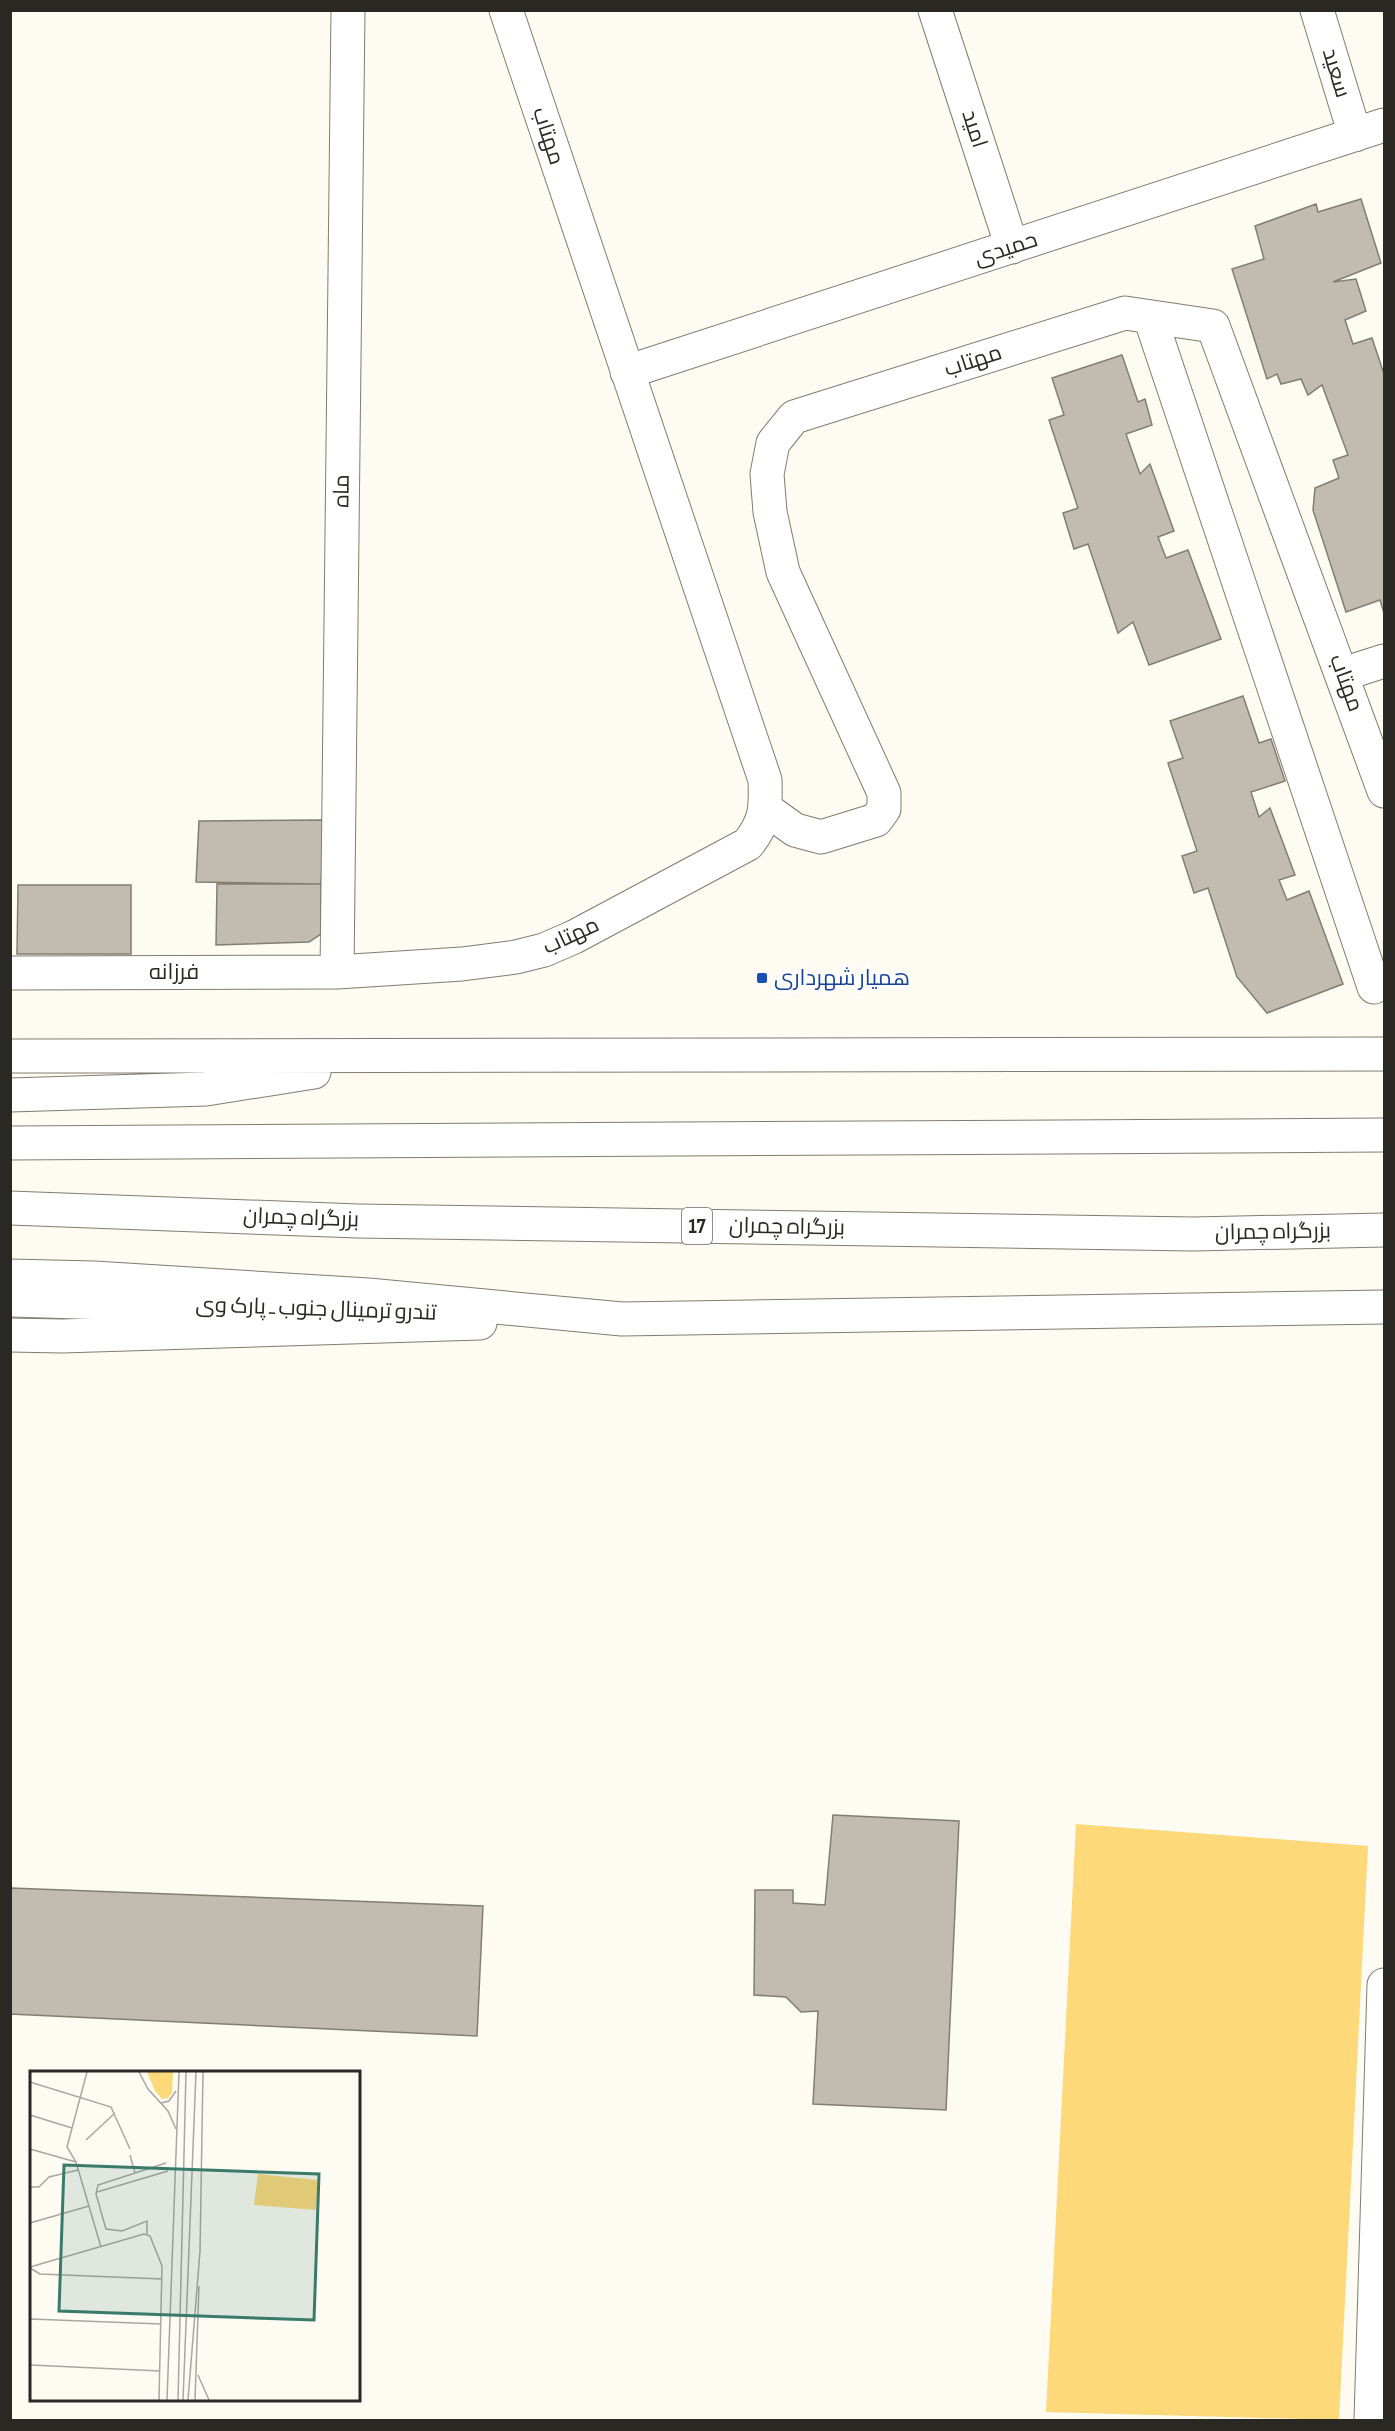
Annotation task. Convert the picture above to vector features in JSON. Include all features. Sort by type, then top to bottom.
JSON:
[{"type":"main road","name":"ماه","points":[[337,972],[348,10]]},
{"type":"main road","name":"مهتاب","points":[[337,972],[462,964],[516,957],[544,950],[574,937],[748,844],[758,831],[766,809],[765,780],[506,10]]},
{"type":"main road","name":"امید","points":[[935,10],[1012,247]]},
{"type":"main road","name":"سعید","points":[[1317,10],[1370,130]]},
{"type":"main road","name":"حمیدی","points":[[627,372],[1370,130]]},
{"type":"main road","name":"مهتاب","points":[[766,809],[795,830],[822,837],[876,820],[884,809],[884,793],[783,572],[770,512],[767,474],[773,442],[794,417],[1125,313],[1213,326],[1343,674],[1384,791]]},
{"type":"main road","points":[[1150,317],[1374,987]]},
{"type":"main road","points":[[1343,674],[1384,661]]},
{"type":"main road","name":"فرزانه","points":[[10,973],[337,972]]},
{"type":"main road","points":[[10,1056],[1384,1054]]},
{"type":"main road","points":[[10,1095],[206,1089],[413,1056]]},
{"type":"main road","points":[[10,1143],[1384,1135]]},
{"type":"main road","name":"بزرگراه چمران","points":[[10,1208],[394,1221],[1193,1234],[1384,1230]]},
{"type":"main road","points":[[10,1276],[94,1278],[368,1295],[622,1319]]},
{"type":"main road","name":"تندرو ترمینال جنوب ـ پارک وی","points":[[10,1300],[622,1319]]},
{"type":"main road","points":[[10,1335],[86,1335],[622,1319],[1384,1307]]},
{"type":"main road","points":[[1371,2421],[1384,1985]]},
{"type":"shaded area","points":[[1076,1824],[1368,1846],[1339,2420],[1046,2412]]},
{"type":"building","points":[[1361,199],[1381,263],[1333,282],[1356,279],[1366,311],[1345,320],[1353,344],[1372,338],[1384,374],[1384,613],[1380,600],[1346,612],[1313,510],[1315,488],[1339,478],[1333,460],[1348,455],[1322,385],[1308,395],[1301,379],[1281,384],[1277,374],[1267,379],[1232,269],[1264,259],[1255,226],[1316,204],[1318,212]]},
{"type":"building","points":[[1122,355],[1138,402],[1145,399],[1152,425],[1126,434],[1140,474],[1150,464],[1174,531],[1158,537],[1166,558],[1188,550],[1221,639],[1149,665],[1133,622],[1118,633],[1088,544],[1074,549],[1063,513],[1078,508],[1049,420],[1064,415],[1052,378]]},
{"type":"building","points":[[1243,696],[1259,743],[1271,739],[1285,781],[1251,792],[1259,817],[1270,808],[1295,875],[1279,880],[1287,900],[1309,891],[1343,984],[1267,1013],[1237,977],[1208,888],[1194,893],[1182,856],[1197,851],[1168,763],[1183,758],[1170,721]]},
{"type":"building","points":[[325,820],[321,884],[196,882],[199,821]]},
{"type":"building","points":[[217,884],[321,884],[321,934],[309,942],[216,945]]},
{"type":"building","points":[[18,885],[131,885],[131,954],[17,954]]},
{"type":"building","points":[[833,1815],[959,1821],[946,2110],[813,2104],[818,2011],[801,2012],[786,1997],[754,1995],[755,1890],[793,1890],[793,1903],[825,1905]]},
{"type":"building","points":[[10,1888],[483,1906],[477,2036],[10,2014]]},
{"type":"place","name":"همیار شهرداری","points":[[762,978]]}]
